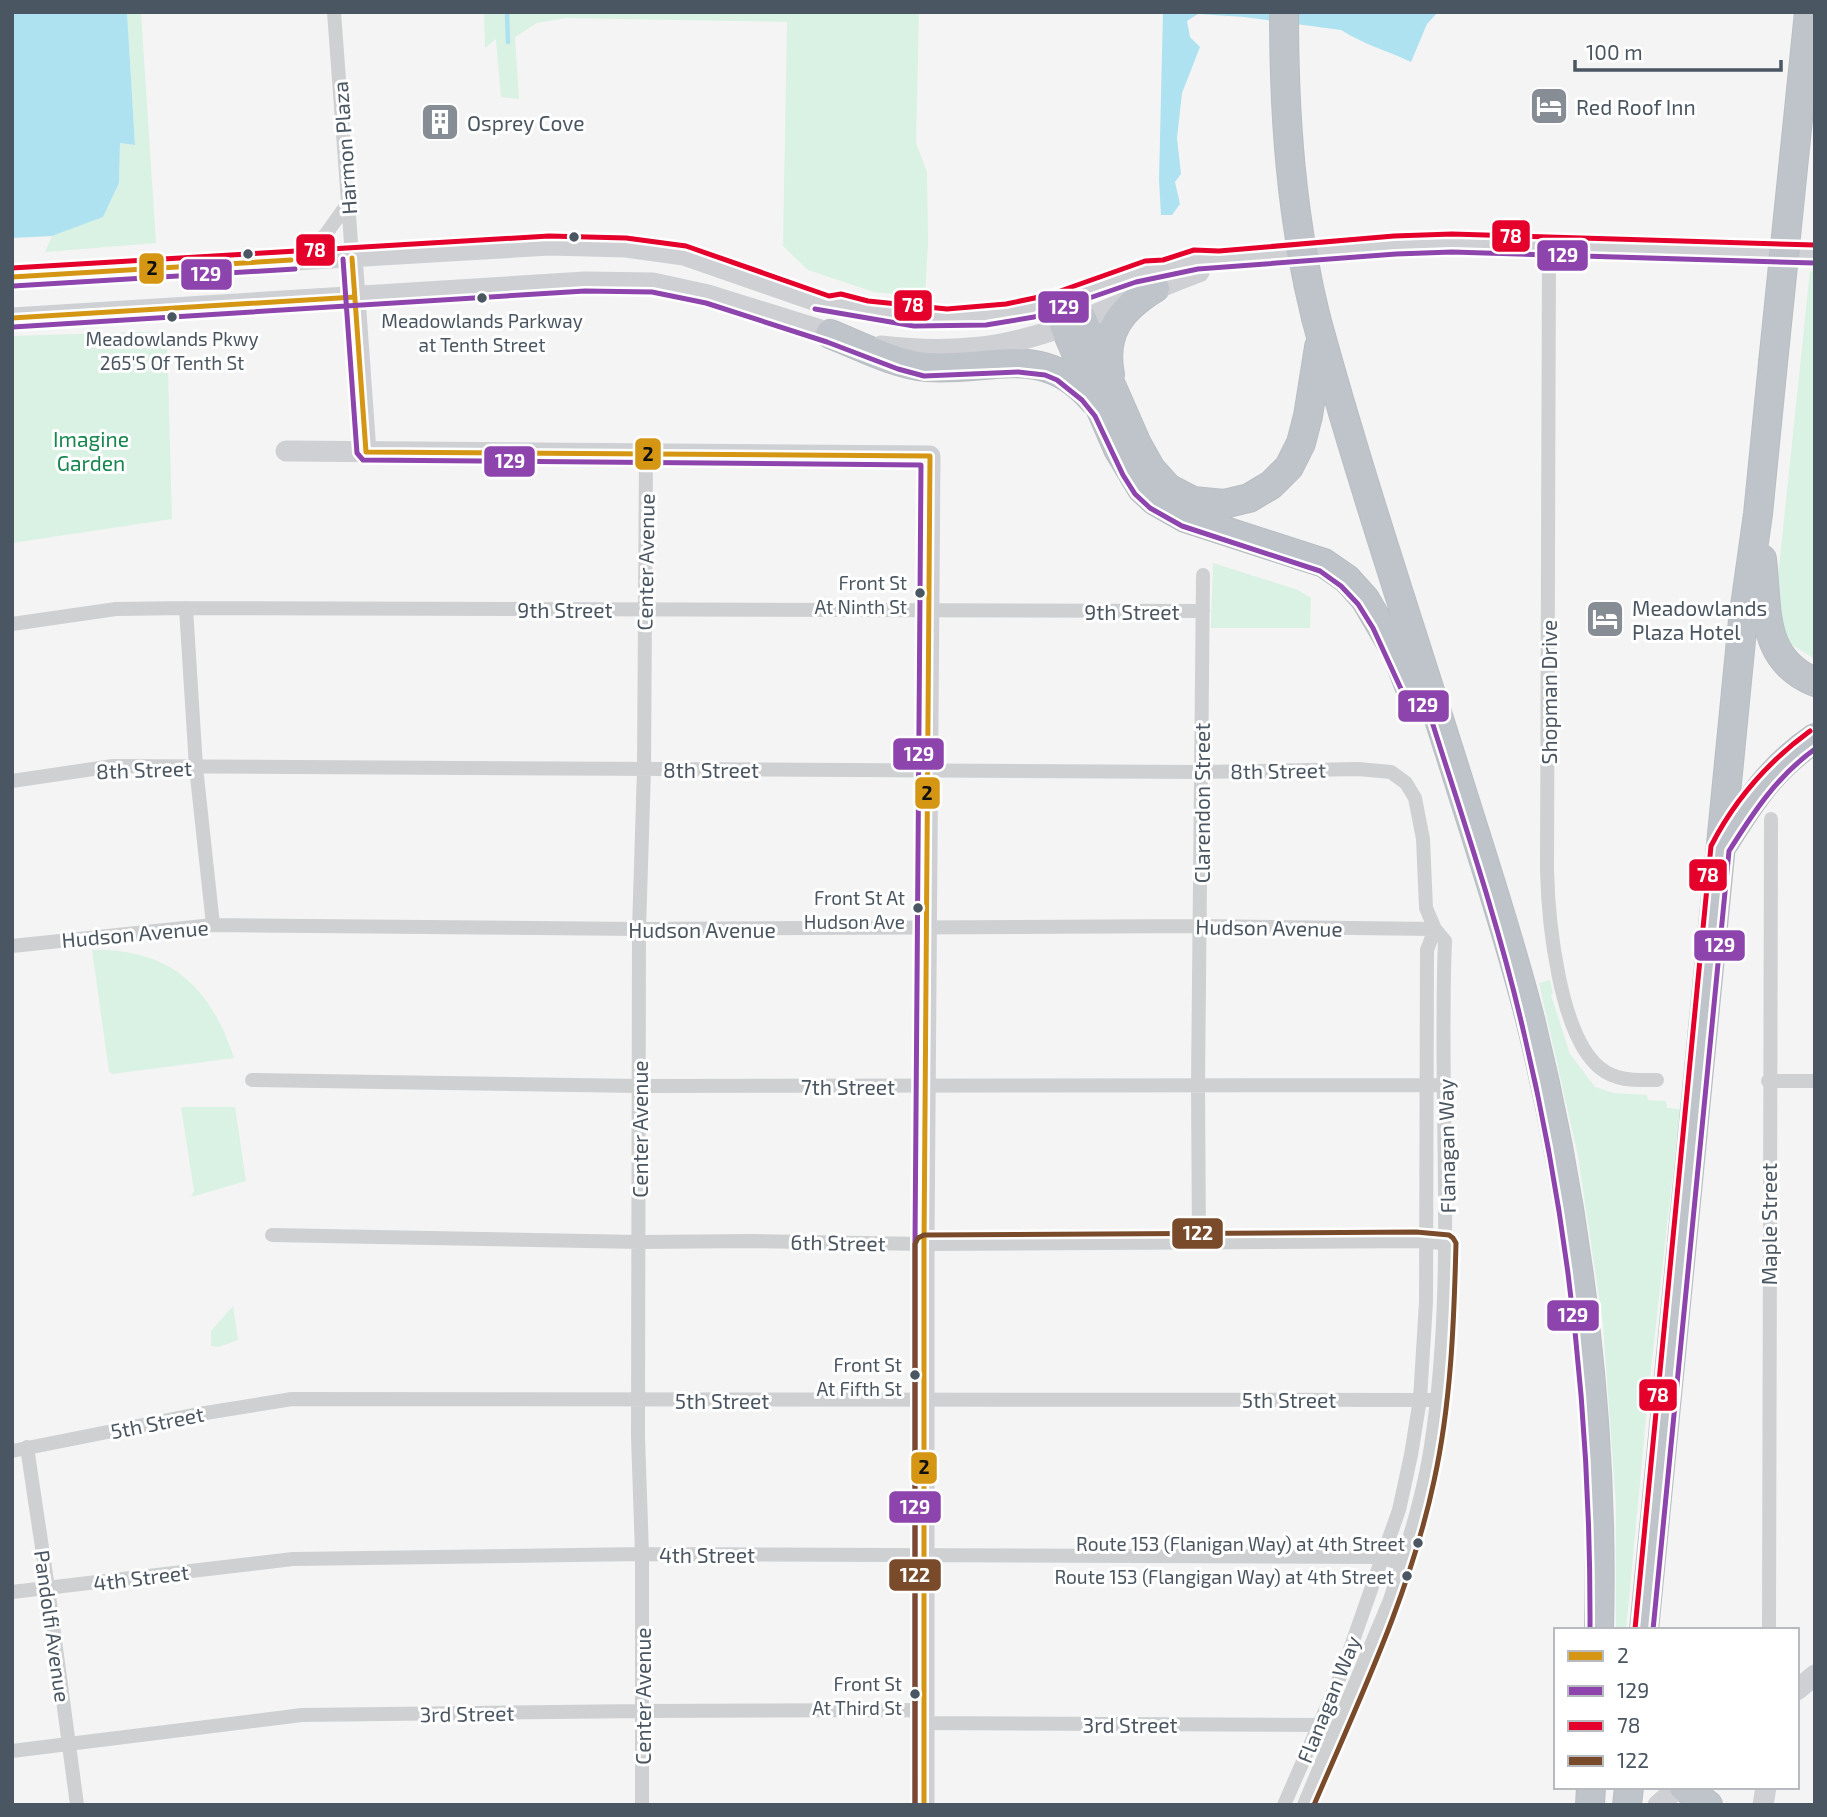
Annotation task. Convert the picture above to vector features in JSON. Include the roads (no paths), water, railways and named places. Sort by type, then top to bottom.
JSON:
[{"type":"highway","points":[[1284,12],[1285,96],[1290,170],[1300,244],[1318,326],[1517,972],[1547,1093],[1580,1291],[1590,1384],[1596,1480],[1599,1628]]},
{"type":"highway","points":[[1644,1628],[1743,620],[1758,514],[1809,12]]},
{"type":"highway","points":[[1109,404],[1109,351],[1116,322],[1125,309],[1160,279]]},
{"type":"highway","points":[[1072,318],[1109,404],[1129,470],[1142,489],[1168,510],[1324,563],[1347,579],[1365,599],[1381,624],[1409,685],[1435,704]]},
{"type":"highway","points":[[830,334],[901,361],[925,367],[1018,363],[1047,366],[1109,404],[1151,469],[1168,488],[1193,501],[1224,504],[1249,498],[1271,485],[1289,467],[1301,443],[1314,387],[1318,326]]},
{"type":"highway","points":[[1758,514],[1769,622],[1774,645],[1781,660],[1796,673],[1815,682]]},
{"type":"highway","points":[[1720,848],[1757,790],[1777,767],[1815,738]]},
{"type":"highway","points":[[1672,1794],[1708,1805]]},
{"type":"main road","points":[[12,318],[585,282],[653,283],[708,295],[876,346],[921,351],[984,347],[1017,340],[1160,279],[1202,271],[1219,260],[1395,245],[1452,243],[1815,254]]},
{"type":"main road","points":[[12,277],[550,245],[626,247],[684,255],[828,305],[836,313],[894,329],[946,333],[1072,318]]},
{"type":"main road","name":"Harmon Plaza","points":[[352,256],[366,452]]},
{"type":"main road","points":[[828,305],[840,303],[866,310],[947,318],[1007,313],[1051,303],[1147,270],[1160,279]]},
{"type":"main road","points":[[286,451],[930,456],[924,1805]]},
{"type":"main road","points":[[1799,1688],[1815,1675]]},
{"type":"street","name":"Harmon Plaza","points":[[334,12],[352,256]]},
{"type":"street","points":[[297,260],[326,234],[348,203]]},
{"type":"street","name":"Shopman Drive","points":[[1549,246],[1547,869],[1551,935],[1565,997],[1587,1052],[1600,1068],[1617,1077],[1657,1080]]},
{"type":"street","name":"Center Avenue","points":[[642,1805],[642,1554],[638,1400],[639,929],[644,769],[646,454]]},
{"type":"street","name":"Clarendon Street","points":[[1199,1242],[1203,575]]},
{"type":"street","points":[[186,608],[196,767],[213,925]]},
{"type":"street","name":"9th Street","points":[[12,624],[108,610],[186,608],[1203,611]]},
{"type":"street","name":"8th Street","points":[[12,781],[113,766],[1200,772],[1380,769],[1391,772],[1406,783]]},
{"type":"street","name":"Flanagan Way","points":[[1304,1805],[1390,1600],[1402,1564],[1424,1481],[1437,1400],[1444,1327],[1447,1244],[1445,941],[1434,929],[1426,908],[1426,869],[1419,817],[1415,798],[1406,783]]},
{"type":"street","name":"Maple Street","points":[[1769,1628],[1770,819]]},
{"type":"street","name":"Hudson Avenue","points":[[12,946],[213,925],[639,929],[1200,926],[1434,929]]},
{"type":"street","name":"Flanagan Way","points":[[1283,1805],[1342,1672],[1399,1510],[1420,1399],[1425,1326],[1427,950],[1434,929]]},
{"type":"street","name":"7th Street","points":[[252,1080],[639,1086],[1445,1084]]},
{"type":"street","points":[[1768,1081],[1815,1081]]},
{"type":"street","points":[[1426,1164],[1446,1165]]},
{"type":"street","name":"6th Street","points":[[272,1235],[639,1242],[925,1244],[1426,1241],[1447,1244]]},
{"type":"street","points":[[1425,1326],[1444,1327]]},
{"type":"street","name":"5th Street","points":[[20,1449],[193,1415],[292,1399],[1437,1400]]},
{"type":"street","name":"Pandolfi Avenue","points":[[20,1449],[48,1588],[77,1805]]},
{"type":"street","points":[[1406,1477],[1424,1481]]},
{"type":"street","name":"4th Street","points":[[12,1592],[293,1559],[642,1554],[1381,1557],[1402,1564]]},
{"type":"street","name":"3rd Street","points":[[12,1751],[302,1715],[642,1711],[1318,1725],[1336,1730]]},
{"type":"water","points":[[12,12],[127,12],[135,145],[120,143],[119,183],[103,217],[52,236],[12,238]]},
{"type":"water","points":[[1163,12],[1438,12],[1427,24],[1411,62],[1341,30],[1244,17],[1198,14],[1187,21],[1190,37],[1200,47],[1182,93],[1177,138],[1181,174],[1175,182],[1180,204],[1172,215],[1161,215],[1159,180]]},
{"type":"waterway","points":[[507,12],[508,42]]},
{"type":"place","name":"Red Roof Inn","points":[[1549,106]]},
{"type":"place","name":"Osprey Cove","points":[[440,122]]},
{"type":"place","name":"Meadowlands Parkway at Tenth Street","points":[[482,298]]},
{"type":"place","name":"Meadowlands Pkwy 265'S Of Tenth St","points":[[172,317]]},
{"type":"place","name":"Front St At Ninth St","points":[[920,593]]},
{"type":"place","name":"Meadowlands Plaza Hotel","points":[[1605,619]]},
{"type":"place","name":"Front St At Hudson Ave","points":[[918,908]]},
{"type":"place","name":"Front St At Fifth St","points":[[915,1375]]},
{"type":"place","name":"Route 153 (Flanigan Way) at 4th Street","points":[[1418,1543]]},
{"type":"place","name":"Route 153 (Flangigan Way) at 4th Street","points":[[1407,1576]]},
{"type":"place","name":"Front St At Third St","points":[[915,1694]]},
{"type":"park label","name":"Imagine Garden","points":[[91,450]]}]
